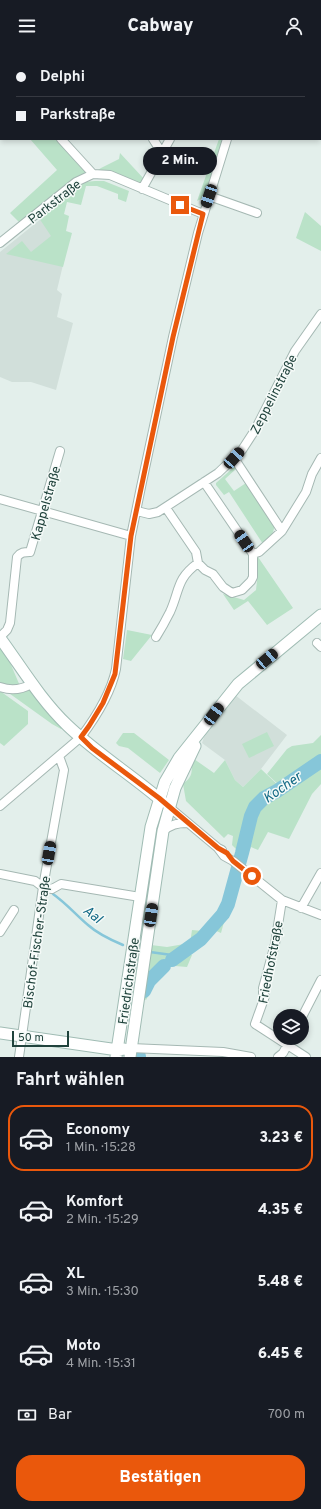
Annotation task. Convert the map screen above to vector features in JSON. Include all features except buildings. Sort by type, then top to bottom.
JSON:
[{"type":"main road","name":"Friedrichstraße","points":[[117,1053],[150,834],[159,798],[165,782],[172,768],[227,696],[238,684],[321,615]]},
{"type":"main road","name":"Friedhofstraße","points":[[0,637],[31,684],[56,714],[92,748],[169,807]]},
{"type":"main road","name":"Friedrichstraße","points":[[130,1053],[162,835],[169,807],[178,782],[203,729]]},
{"type":"main road","points":[[150,834],[155,831],[162,835]]},
{"type":"main road","points":[[0,1033],[117,1053],[130,1053]]},
{"type":"street","points":[[62,140],[93,174]]},
{"type":"street","points":[[154,140],[162,153]]},
{"type":"street","points":[[142,189],[169,140]]},
{"type":"street","points":[[0,806],[80,737],[89,726],[103,703],[115,674],[131,536],[173,337],[203,214],[227,140]]},
{"type":"street","name":"Parkstraße","points":[[0,243],[76,182],[93,174],[110,176],[203,214]]},
{"type":"street","points":[[209,196],[257,214]]},
{"type":"street","name":"Zeppelinstraße","points":[[137,511],[149,514],[166,508],[218,473],[234,458],[256,430],[295,351],[321,314]]},
{"type":"street","name":"Kappelstraße","points":[[0,637],[7,630],[10,623],[17,556],[20,553],[30,552],[60,450]]},
{"type":"street","points":[[234,458],[282,531]]},
{"type":"street","points":[[253,554],[260,552],[282,531],[306,492],[312,474],[321,458]]},
{"type":"street","points":[[166,508],[196,552],[198,563],[205,570],[213,574],[223,587],[232,593],[242,590],[251,582],[253,577],[253,554],[204,482]]},
{"type":"street","points":[[0,499],[131,536]]},
{"type":"street","points":[[156,637],[170,612],[175,593],[182,578],[198,563]]},
{"type":"street","points":[[0,687],[14,690],[24,688],[31,684]]},
{"type":"street","name":"Bischof-Fischer-Straße","points":[[19,1057],[43,887],[64,770],[59,756]]},
{"type":"street","name":"Friedhofstraße","points":[[169,807],[218,848],[224,856],[234,862],[282,900],[321,915]]},
{"type":"street","points":[[162,835],[169,826],[176,823],[187,823]]},
{"type":"street","points":[[301,908],[321,873]]},
{"type":"street","points":[[0,874],[35,881],[43,887],[52,889],[61,884],[140,897]]},
{"type":"street","name":"Friedhofstraße","points":[[273,1034],[255,1024],[266,996],[263,993],[263,988],[275,944],[282,900]]},
{"type":"street","points":[[0,932],[14,910]]},
{"type":"street","points":[[306,1009],[321,980]]},
{"type":"street","points":[[278,1057],[283,1053],[287,1045]]},
{"type":"street","points":[[292,1045],[306,1057]]},
{"type":"street","points":[[130,1053],[210,1055],[240,1054],[251,1057]]},
{"type":"shaded area","points":[[47,214],[68,244],[57,290],[62,294],[57,317],[73,323],[56,390],[31,382],[12,382],[0,377],[0,252]]},
{"type":"shaded area","points":[[235,695],[287,735],[261,769],[243,787],[235,780],[225,760],[202,743],[204,737]]},
{"type":"green space","points":[[31,140],[62,140],[93,174],[22,225],[10,213],[57,170]]},
{"type":"green space","points":[[219,140],[224,140],[205,193],[201,199],[197,201]]},
{"type":"green space","points":[[120,153],[145,180],[141,186],[95,172],[119,159]]},
{"type":"green space","points":[[104,181],[129,191],[126,202],[118,199],[118,194],[97,186],[86,186],[81,205],[67,202],[64,214],[69,216],[66,231],[72,233],[63,267],[6,254],[22,241],[31,252],[51,236],[39,218],[85,182]]},
{"type":"green space","points":[[305,212],[321,226],[321,251],[296,238]]},
{"type":"green space","points":[[234,467],[236,469],[225,479],[234,491],[246,483],[274,525],[273,533],[263,544],[229,492],[224,495],[216,485],[216,483]]},
{"type":"green space","points":[[258,557],[293,608],[267,625],[248,601],[234,610],[223,594],[244,600],[256,590],[258,572],[255,559]]},
{"type":"green space","points":[[127,630],[152,635],[131,661],[123,659]]},
{"type":"green space","points":[[3,646],[20,686],[0,685],[0,648]]},
{"type":"green space","points":[[31,687],[64,726],[61,729],[6,691]]},
{"type":"green space","points":[[0,691],[28,711],[28,724],[4,746],[0,743]]},
{"type":"green space","points":[[267,732],[274,746],[249,758],[242,744]]},
{"type":"green space","points":[[123,733],[134,733],[169,760],[160,773],[128,748],[119,746],[116,743]]},
{"type":"green space","points":[[321,735],[321,784],[312,794],[289,839],[268,832],[258,850],[251,847],[248,854],[240,853],[232,845],[233,836],[228,834],[224,838],[186,801],[183,784],[190,778],[194,759],[214,773],[225,760],[235,780],[243,787],[261,769],[280,787],[287,782],[280,786],[267,774],[287,749],[292,746],[313,743]]},
{"type":"green space","points":[[231,881],[239,883],[235,892],[237,895],[224,922],[221,933],[214,930],[202,942],[187,953],[192,955],[187,967],[163,965],[158,968],[166,972],[157,980],[146,1000],[143,998],[151,945],[167,947],[190,943],[192,930],[203,931],[224,906]]},
{"type":"waterway","name":"Kocher","points":[[172,960],[201,939],[223,914],[228,904],[251,816],[255,807],[264,798],[277,791],[321,761]]},
{"type":"waterway","name":"Aal","points":[[53,894],[92,928],[123,945]]},
{"type":"waterway","name":"Aal","points":[[150,952],[179,956]]},
{"type":"waterway","name":"Kocher","points":[[144,991],[149,981],[164,966]]},
{"type":"route","points":[[180,205],[203,214],[173,337],[131,536],[115,674],[103,703],[81,737],[92,748],[146,787],[218,848],[224,850],[230,855],[233,861],[252,876]]}]
